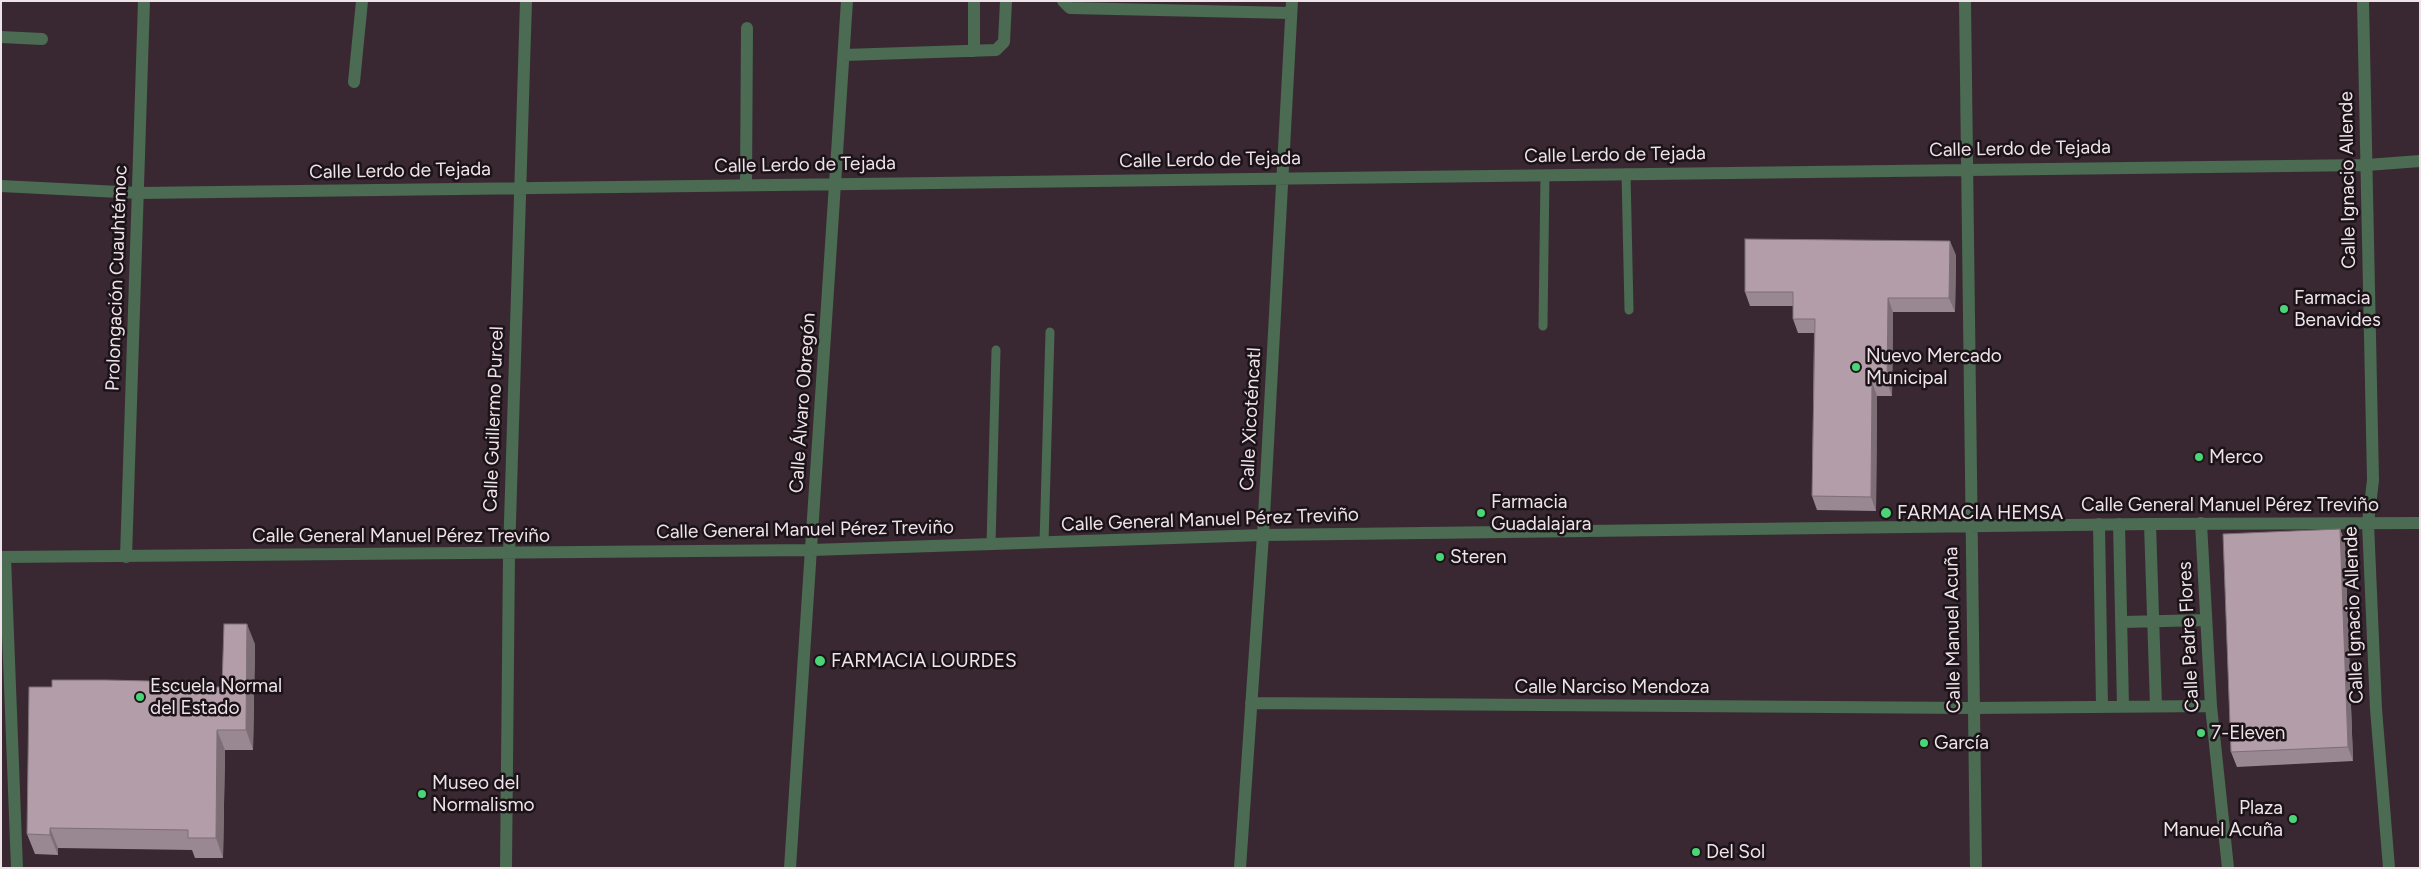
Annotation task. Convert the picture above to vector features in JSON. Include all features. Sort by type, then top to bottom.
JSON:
[{"type":"street","name":"Prolongación Cuauhtémoc","points":[[126,557],[144,1]]},
{"type":"street","points":[[354,82],[362,1]]},
{"type":"street","name":"Calle Guillermo Purcel","points":[[506,868],[509,554],[526,1]]},
{"type":"street","name":"Calle Álvaro Obregón","points":[[790,868],[837,184],[847,1]]},
{"type":"street","points":[[974,1],[974,51]]},
{"type":"street","points":[[844,55],[996,50],[1002,46],[1006,1]]},
{"type":"street","points":[[1063,1],[1070,8],[1138,6],[1292,7]]},
{"type":"street","name":"Calle Manuel Acuña","points":[[1965,1],[1976,868]]},
{"type":"street","name":"Calle Ignacio Allende","points":[[2363,1],[2373,480],[2368,523],[2376,709],[2389,868]]},
{"type":"street","name":"Calle Xicoténcatl","points":[[1240,868],[1263,535],[1281,177],[1292,7]]},
{"type":"street","points":[[746,184],[747,28]]},
{"type":"street","points":[[1,37],[42,39]]},
{"type":"street","name":"Calle Lerdo de Tejada","points":[[1,186],[139,193],[2420,162]]},
{"type":"street","name":"Calle Padre Flores","points":[[2201,523],[2211,706],[2228,868]]},
{"type":"street","name":"Calle General Manuel Pérez Treviño","points":[[3,557],[812,550],[1263,535],[2099,524],[2420,523]]},
{"type":"street","points":[[2099,524],[2102,706]]},
{"type":"street","points":[[2119,524],[2123,622],[2123,706]]},
{"type":"street","points":[[2150,524],[2155,621],[2156,706]]},
{"type":"street","points":[[3,557],[17,868]]},
{"type":"street","points":[[2123,622],[2205,620]]},
{"type":"street","name":"Calle Narciso Mendoza","points":[[1251,703],[1973,708],[2211,706]]},
{"type":"lane","points":[[1626,174],[1629,310]]},
{"type":"lane","points":[[1543,326],[1545,175]]},
{"type":"lane","points":[[1044,543],[1050,332]]},
{"type":"lane","points":[[991,545],[996,350]]},
{"type":"building","name":"Nuevo Mercado Municipal","points":[[1745,239],[1950,241],[1949,298],[1888,298],[1887,382],[1872,382],[1871,497],[1812,496],[1815,319],[1793,319],[1793,292],[1745,292]]},
{"type":"building","points":[[2340,529],[2348,747],[2231,752],[2223,534]]},
{"type":"building","points":[[224,624],[247,624],[246,730],[217,730],[216,838],[188,838],[188,830],[50,828],[50,835],[27,834],[29,687],[52,687],[52,680],[107,680],[192,682],[192,687],[222,687]]},
{"type":"place","name":"Farmacia Benavides","points":[[2284,309]]},
{"type":"place","name":"Nuevo Mercado Municipal","points":[[1856,367]]},
{"type":"place","name":"Merco","points":[[2199,457]]},
{"type":"place","name":"Farmacia Guadalajara","points":[[1481,513]]},
{"type":"place","name":"FARMACIA HEMSA","points":[[1886,513]]},
{"type":"place","name":"Steren","points":[[1440,557]]},
{"type":"place","name":"FARMACIA LOURDES","points":[[820,661]]},
{"type":"place","name":"Escuela Normal del Estado","points":[[140,697]]},
{"type":"place","name":"7-Eleven","points":[[2201,733]]},
{"type":"place","name":"García","points":[[1924,743]]},
{"type":"place","name":"Museo del Normalismo","points":[[422,794]]},
{"type":"place","name":"Plaza Manuel Acuña","points":[[2293,819]]},
{"type":"place","name":"Del Sol","points":[[1696,852]]}]
